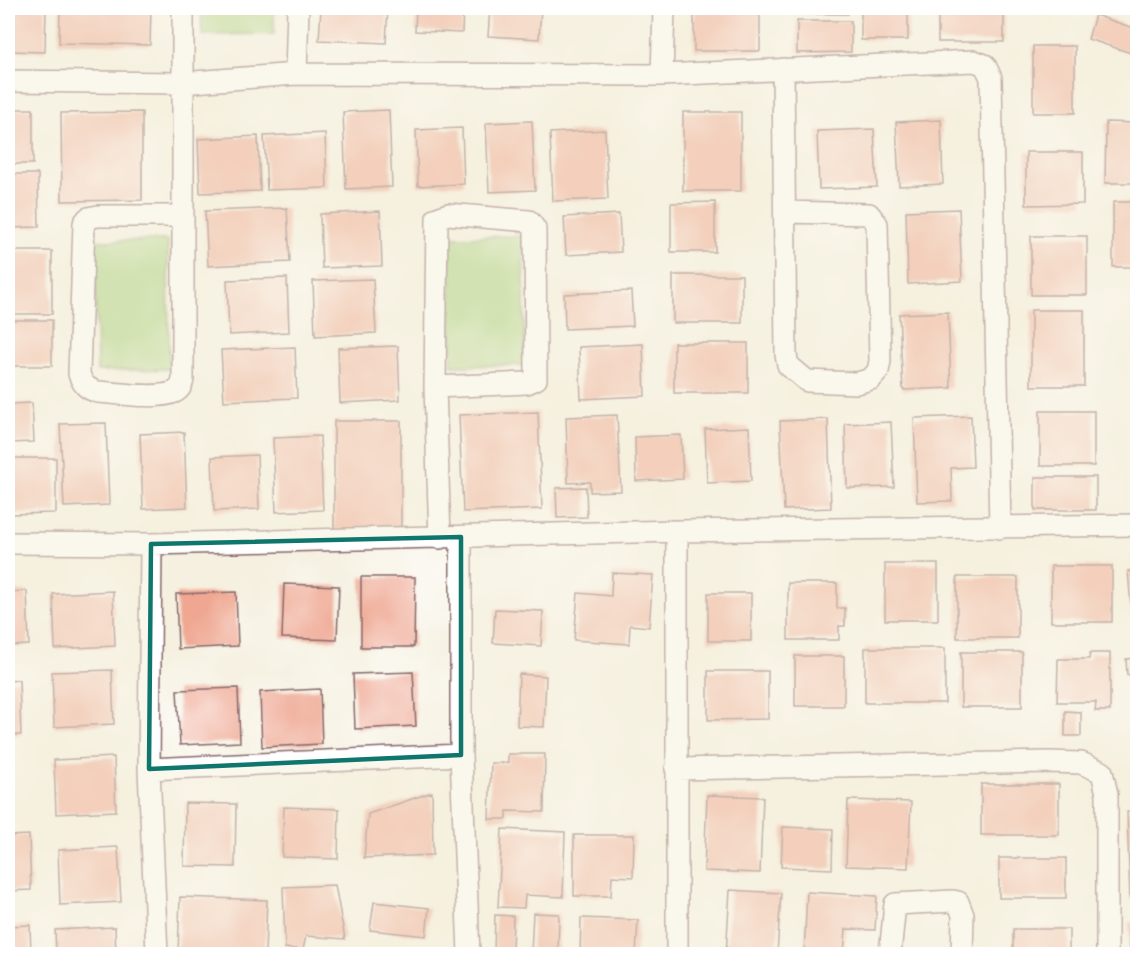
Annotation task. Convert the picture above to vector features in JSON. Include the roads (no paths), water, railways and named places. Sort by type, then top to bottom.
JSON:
[{"type":"street","points":[[182,216],[98,216],[88,218],[84,223],[79,375],[82,383],[88,389],[98,392],[163,394],[174,393],[181,387],[182,216],[181,83],[183,8]]},
{"type":"street","points":[[296,74],[298,8]]},
{"type":"street","points":[[663,75],[664,8]]},
{"type":"street","points":[[8,81],[181,83],[296,74],[663,75],[974,61],[985,65],[991,84],[1000,528]]},
{"type":"street","points":[[783,69],[785,213],[788,365],[807,381],[857,383],[871,379],[878,371],[880,361],[877,224],[869,214],[855,212],[785,213]]},
{"type":"street","points":[[435,387],[527,383],[536,379],[535,229],[529,221],[448,214],[437,218],[435,387],[450,537],[469,954]]},
{"type":"street","points":[[8,543],[151,544],[677,531],[1137,525]]},
{"type":"street","points":[[677,531],[677,954]]},
{"type":"street","points":[[151,544],[149,769],[157,954]]},
{"type":"street","points":[[149,769],[461,755]]},
{"type":"street","points":[[676,769],[1049,762],[1081,763],[1102,772],[1107,794],[1107,954]]},
{"type":"street","points":[[890,954],[895,904],[953,901],[958,902],[963,915],[962,954]]}]
